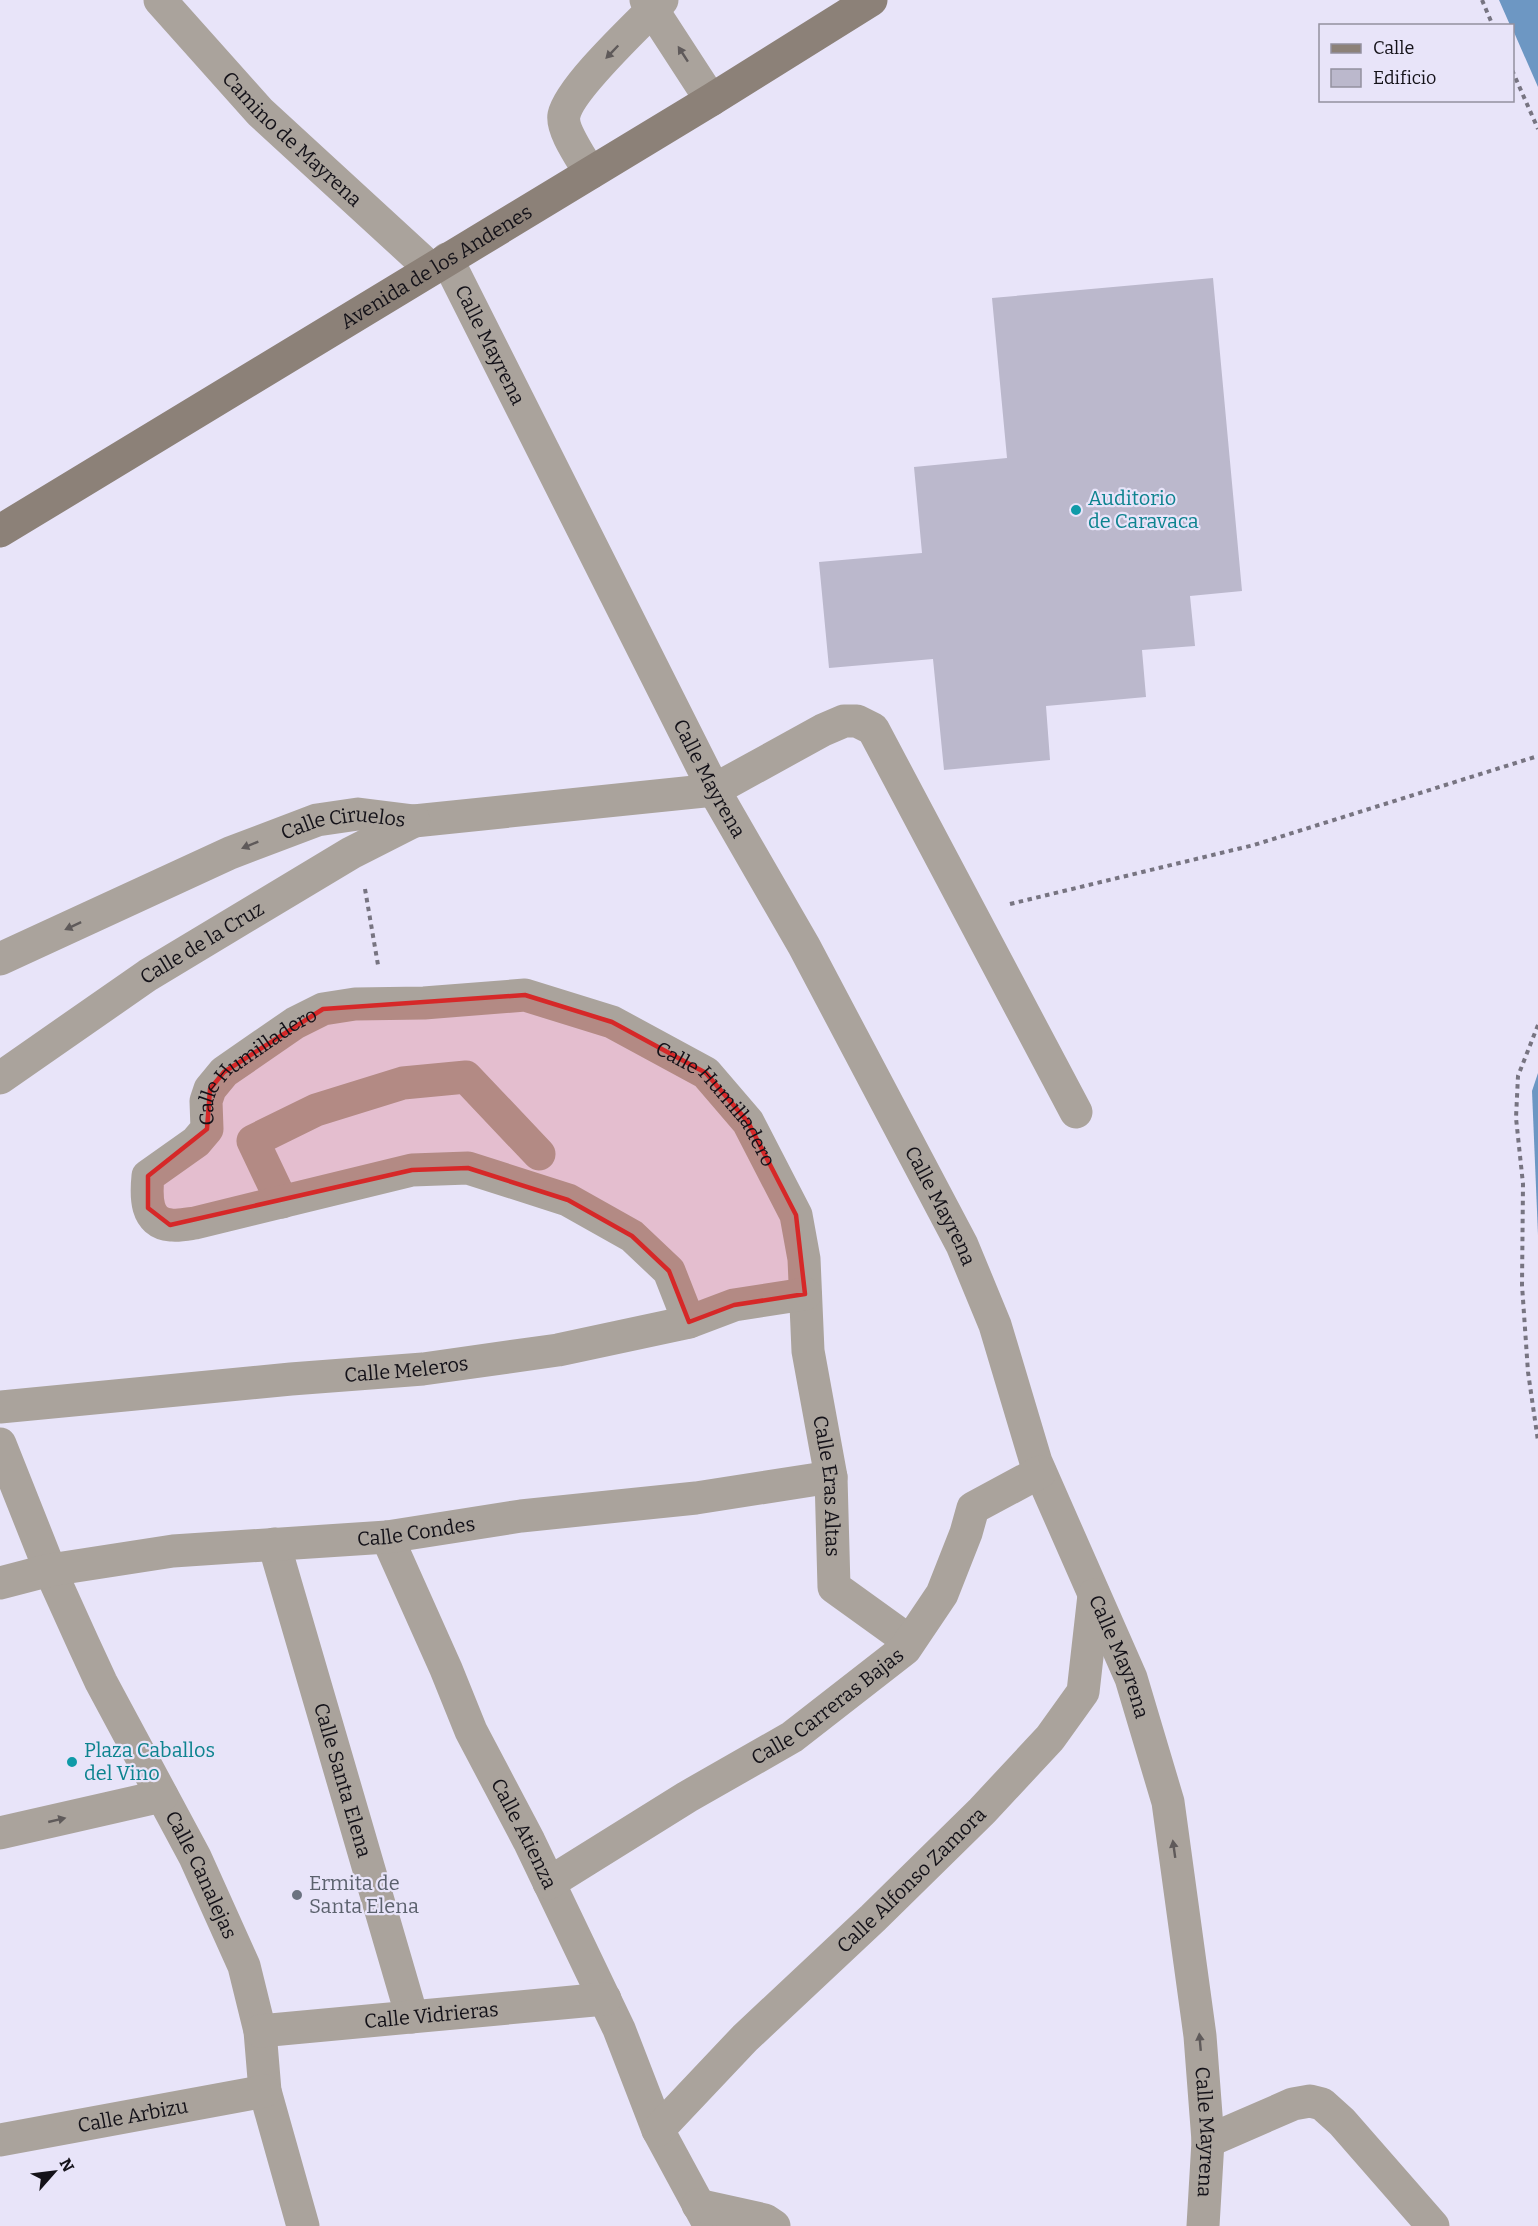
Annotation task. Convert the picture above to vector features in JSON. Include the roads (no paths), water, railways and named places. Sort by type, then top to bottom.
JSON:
[{"type":"main road","name":"Avenida de los Andenes","points":[[0,531],[711,100],[871,0]]},
{"type":"street","name":"Camino de Mayrena","points":[[160,0],[260,112],[439,264]]},
{"type":"street","points":[[590,173],[564,125],[564,116],[572,98],[654,3],[711,100]]},
{"type":"street","name":"Calle Mayrena","points":[[439,264],[714,790],[804,946],[962,1245],[995,1325],[1040,1472],[1131,1678],[1168,1802],[1200,2036],[1208,2141],[1203,2226]]},
{"type":"street","points":[[714,790],[823,730],[844,721],[857,721],[873,729],[1076,1112]]},
{"type":"street","name":"Calle Ciruelos","points":[[0,959],[230,853],[317,820],[358,814],[414,821],[714,790]]},
{"type":"street","points":[[345,815],[359,826],[361,835],[360,844],[351,853]]},
{"type":"street","name":"Calle de la Cruz","points":[[0,1078],[148,975],[351,853],[414,821]]},
{"type":"street","name":"Calle Humilladero","points":[[689,1322],[669,1271],[632,1236],[568,1200],[468,1168],[412,1170],[195,1223],[170,1225],[156,1218],[148,1208],[146,1192],[148,1176],[196,1142],[207,1129],[206,1101],[210,1089],[224,1072],[295,1023],[323,1009],[355,1004],[525,995],[612,1022],[706,1073],[748,1122],[796,1215],[804,1260],[805,1294]]},
{"type":"street","points":[[282,1202],[253,1141],[316,1110],[403,1083],[466,1077],[539,1154]]},
{"type":"street","name":"Calle Meleros","points":[[0,1407],[291,1379],[423,1369],[558,1350],[689,1322],[734,1305],[805,1294]]},
{"type":"street","name":"Calle Eras Altas","points":[[805,1294],[807,1351],[831,1477],[834,1587],[909,1641]]},
{"type":"street","name":"Calle Canalejas","points":[[0,1444],[50,1570],[101,1682],[195,1857],[244,1966],[260,2031],[265,2091],[303,2226]]},
{"type":"street","name":"Calle Carreras Bajas","points":[[549,1883],[687,1797],[792,1737],[905,1648],[942,1594],[966,1533],[973,1508],[1040,1472]]},
{"type":"street","name":"Calle Condes","points":[[0,1583],[50,1570],[173,1551],[387,1537],[521,1516],[696,1498],[831,1477]]},
{"type":"street","name":"Calle Atienza","points":[[387,1537],[471,1731],[605,1999],[658,2130],[704,2215]]},
{"type":"street","name":"Calle Santa Elena","points":[[274,1544],[412,2017]]},
{"type":"street","name":"Calle Alfonso Zamora","points":[[658,2130],[745,2038],[890,1902],[982,1811],[1050,1738],[1083,1692],[1094,1594]]},
{"type":"street","points":[[0,1833],[162,1796]]},
{"type":"street","name":"Calle Vidrieras","points":[[260,2031],[605,1999]]},
{"type":"street","name":"Calle Arbizu","points":[[0,2140],[265,2091]]},
{"type":"street","points":[[1208,2141],[1293,2104],[1310,2101],[1322,2104],[1342,2121],[1433,2226]]},
{"type":"street","points":[[704,2215],[765,2220],[774,2226]]},
{"type":"water","points":[[1499,0],[1538,0],[1538,87],[1514,32],[1514,24],[1510,24]]},
{"type":"water","points":[[1538,1073],[1538,1235],[1532,1091]]},
{"type":"place","name":"Auditorio de Caravaca","points":[[1076,510]]},
{"type":"place","name":"Plaza Caballos del Vino","points":[[72,1762]]},
{"type":"place","name":"Ermita de Santa Elena","points":[[297,1895]]}]
